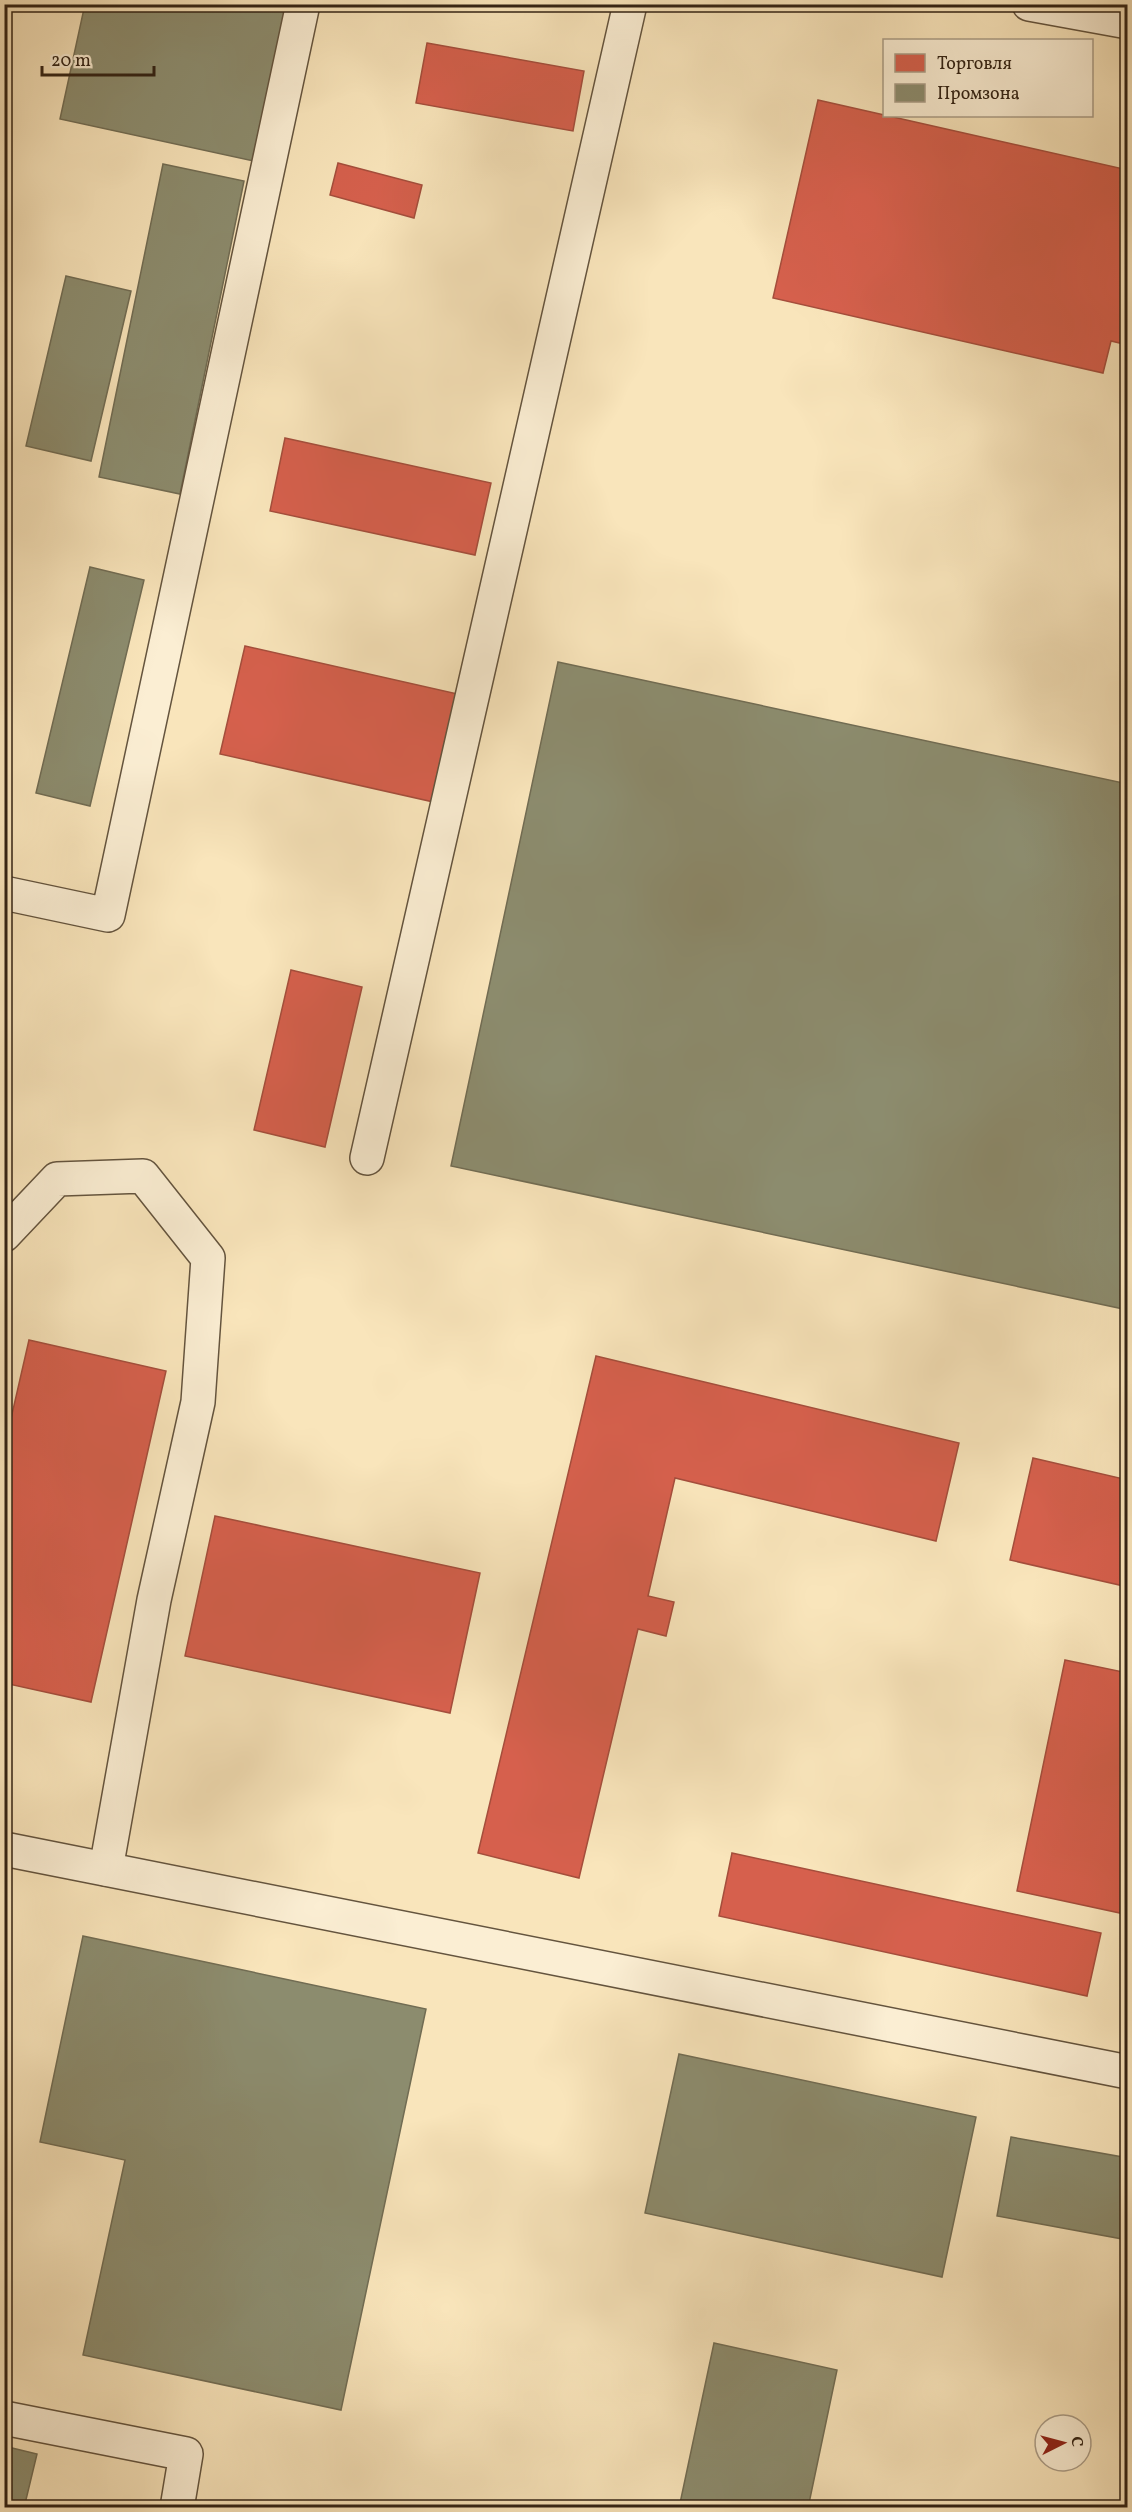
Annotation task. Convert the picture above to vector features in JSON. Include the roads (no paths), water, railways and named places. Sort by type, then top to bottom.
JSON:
[{"type":"lane","points":[[4,893],[108,915],[303,4]]},
{"type":"lane","points":[[367,1158],[630,4]]},
{"type":"lane","points":[[1029,4],[1128,22]]},
{"type":"lane","points":[[4,1235],[57,1179],[142,1176],[208,1258],[198,1402],[154,1600],[106,1869]]},
{"type":"lane","points":[[4,1849],[1128,2072]]},
{"type":"lane","points":[[4,2418],[186,2454],[177,2508]]}]
